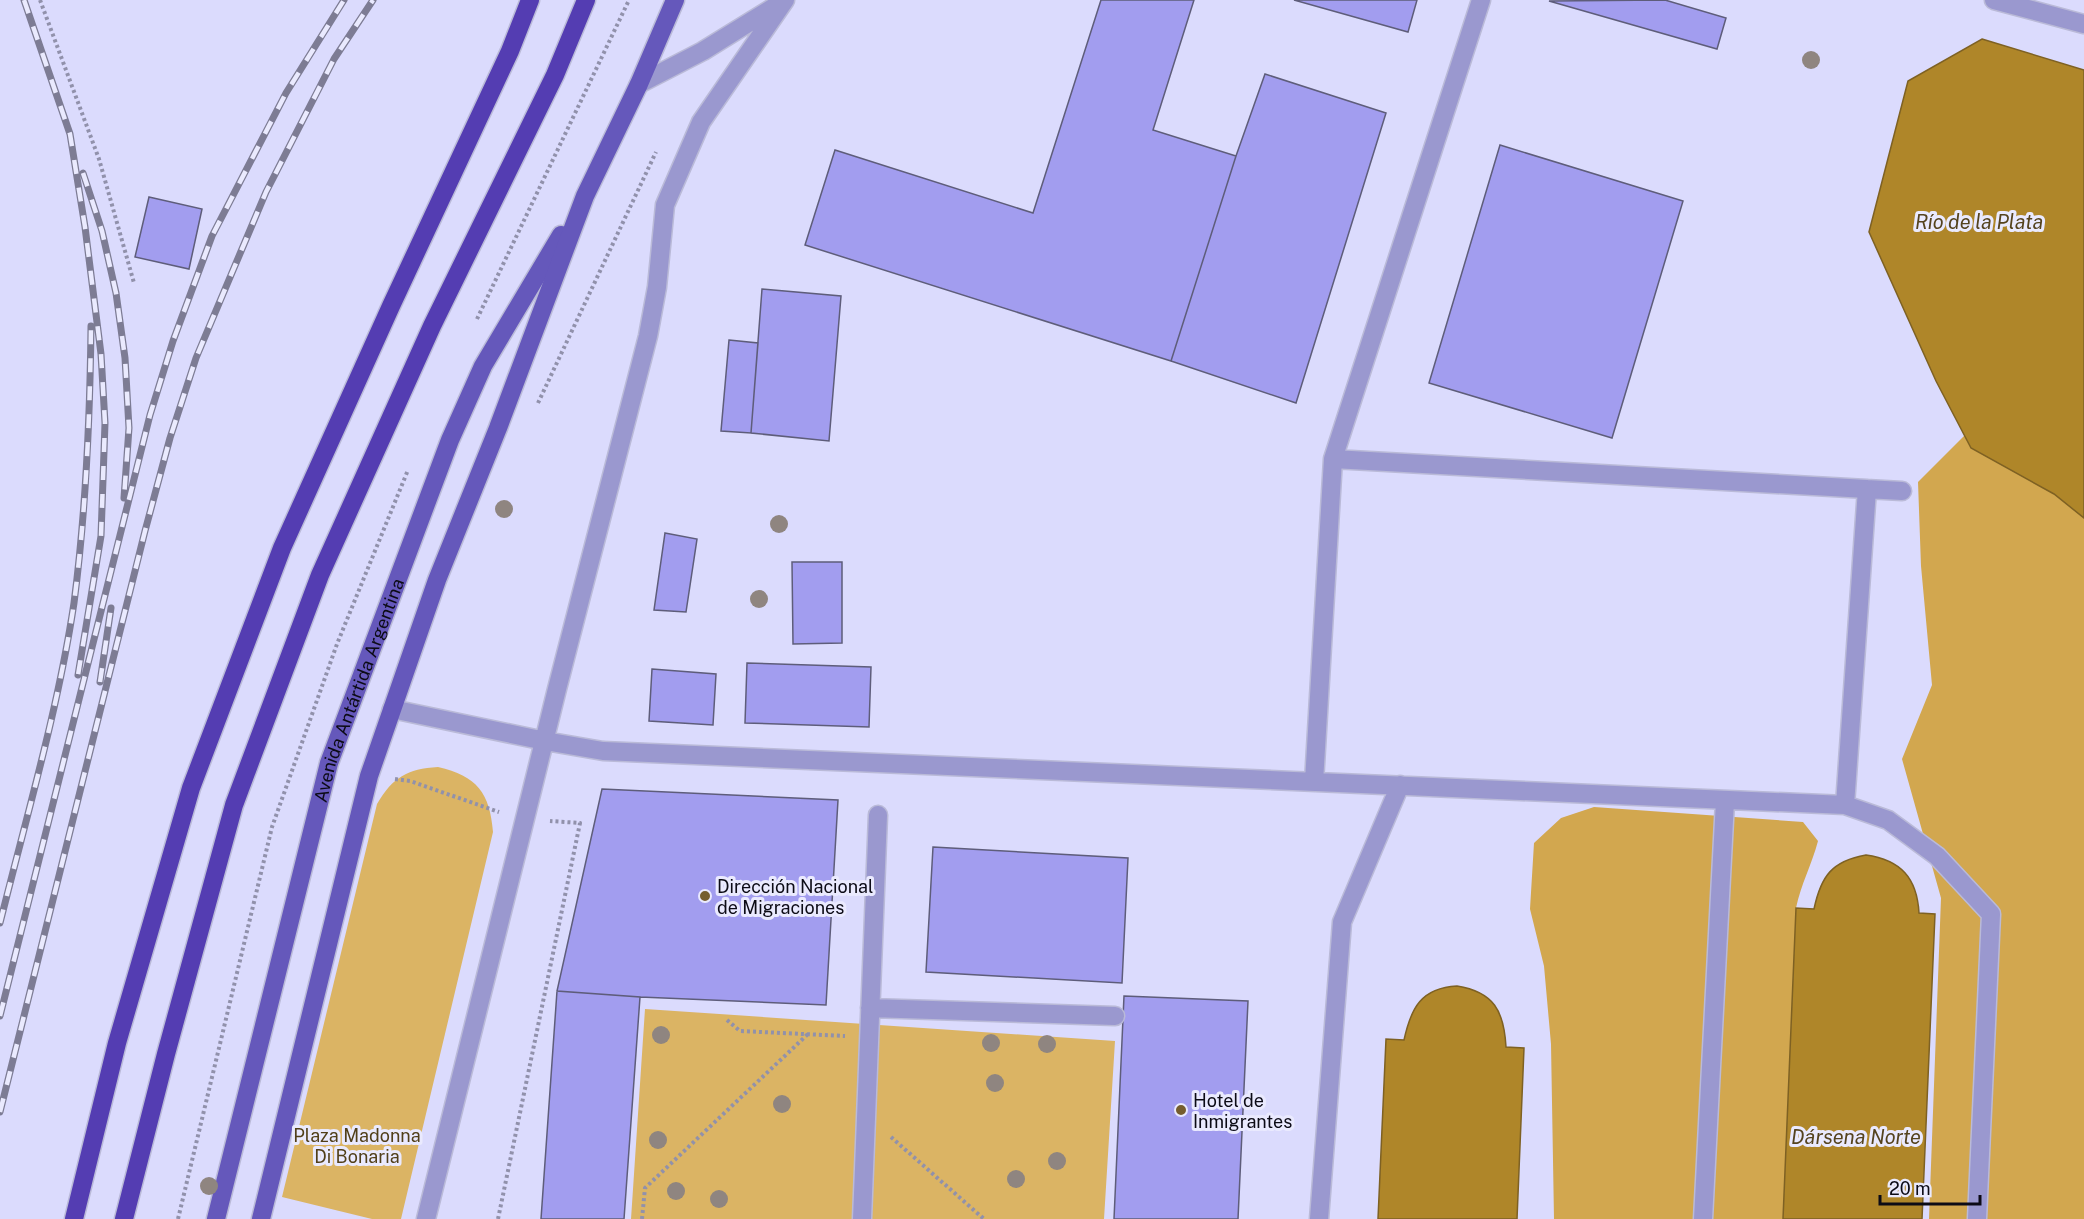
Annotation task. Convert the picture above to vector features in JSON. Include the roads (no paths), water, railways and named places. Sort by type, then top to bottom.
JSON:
[{"type":"highway","points":[[74,1219],[117,1043],[191,788],[282,548],[391,306],[510,51],[530,0]]},
{"type":"highway","points":[[124,1219],[234,805],[320,575],[432,326],[555,75],[586,0]]},
{"type":"main road","name":"Avenida Antártida Argentina","points":[[266,1218],[363,795],[437,580],[498,428],[585,196],[639,84],[675,0]]},
{"type":"main road","name":"Avenida Antártida Argentina","points":[[216,1219],[329,763],[450,441],[483,366],[585,196]]},
{"type":"lane","points":[[639,84],[704,51],[785,0]]},
{"type":"lane","points":[[426,1219],[557,689],[648,336],[657,287],[664,205],[701,122],[785,0]]},
{"type":"lane","points":[[1314,782],[1333,459],[1481,0]]},
{"type":"lane","points":[[1994,0],[2084,24]]},
{"type":"lane","points":[[1333,459],[1902,491]]},
{"type":"lane","points":[[1845,805],[1867,489]]},
{"type":"lane","points":[[392,709],[545,741],[603,750],[1845,805],[1888,820],[1937,856],[1991,914],[1977,1219]]},
{"type":"lane","points":[[1319,1219],[1342,922],[1400,785]]},
{"type":"lane","points":[[1703,1219],[1725,801]]},
{"type":"lane","points":[[862,1219],[878,814]]},
{"type":"lane","points":[[870,1008],[1115,1016]]},
{"type":"water","name":"Río de la Plata","points":[[1982,39],[2084,70],[2084,518],[2054,494],[1971,448],[1936,381],[1869,232],[1908,81]]},
{"type":"water","name":"Dársena Norte","points":[[1866,855],[1878,857],[1898,866],[1911,881],[1918,901],[1919,913],[1935,914],[1922,1219],[1783,1219],[1796,908],[1814,909],[1820,887],[1830,872],[1845,861]]},
{"type":"water","points":[[1457,986],[1470,989],[1488,998],[1495,1005],[1503,1023],[1506,1047],[1524,1048],[1517,1219],[1378,1219],[1386,1039],[1404,1040],[1410,1018],[1420,1002],[1435,991]]},
{"type":"railway","points":[[24,0],[70,134],[85,227],[101,354],[105,423],[101,536],[78,675]]},
{"type":"railway","points":[[0,1016],[150,415],[173,341],[212,236],[286,93],[344,0]]},
{"type":"railway","points":[[0,1112],[145,531],[170,438],[196,358],[266,192],[334,59],[373,0]]},
{"type":"railway","points":[[83,173],[102,231],[116,293],[125,358],[129,428],[124,498]]},
{"type":"railway","points":[[0,923],[50,724],[74,603],[87,464],[91,326]]},
{"type":"railway","points":[[100,682],[111,608]]},
{"type":"place","name":"Dirección Nacional de Migraciones","points":[[705,896]]},
{"type":"place","name":"Hotel de Inmigrantes","points":[[1181,1110]]},
{"type":"park label","name":"Plaza Madonna Di Bonaria","points":[[357,1145]]}]
